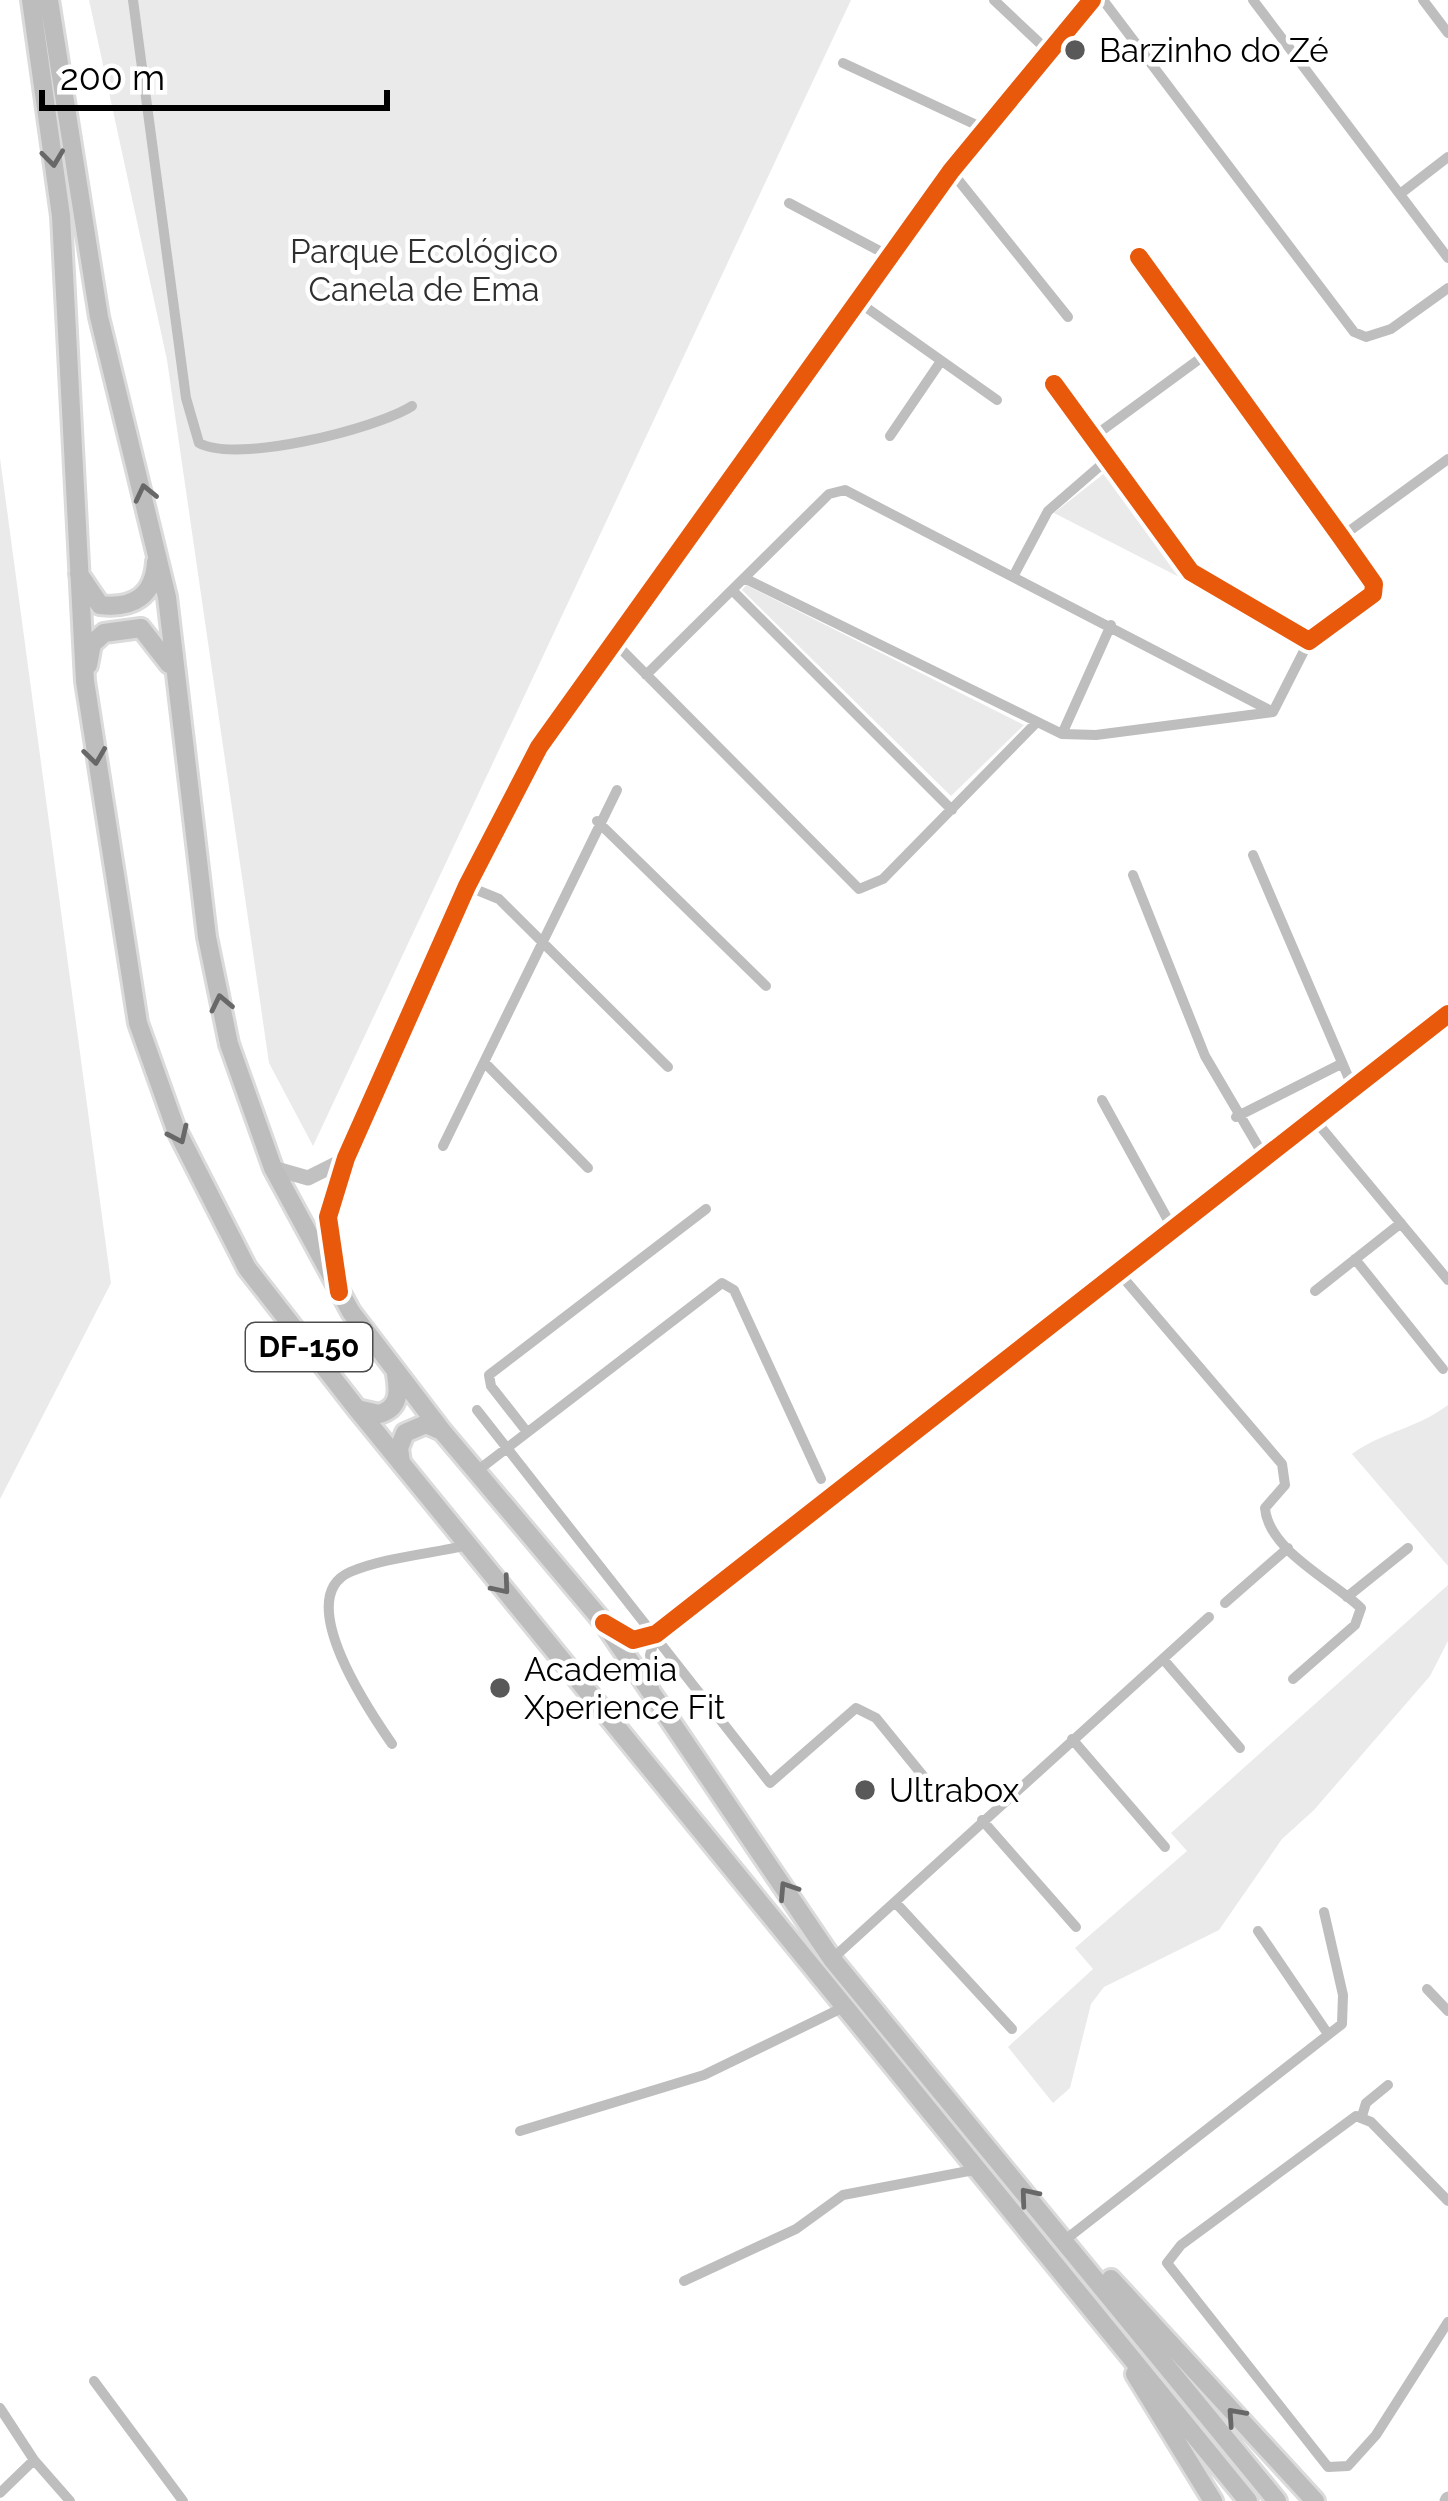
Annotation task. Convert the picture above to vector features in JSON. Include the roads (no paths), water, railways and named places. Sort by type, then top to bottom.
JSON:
[{"type":"main road","name":"DF-150","points":[[31,0],[61,216],[75,564],[85,681],[127,966],[159,1091],[247,1268],[1248,2501]]},
{"type":"main road","name":"DF-150","points":[[49,0],[99,317],[157,545],[207,938],[229,1044],[273,1168],[339,1292],[396,1374],[604,1623],[832,1959],[1277,2501]]},
{"type":"main road","points":[[75,564],[86,591],[100,604],[121,608],[142,598],[154,583],[157,545]]},
{"type":"main road","points":[[85,681],[92,644],[126,626],[141,628],[160,646],[176,679]]},
{"type":"main road","points":[[357,1408],[379,1414],[392,1407],[399,1396],[396,1374]]},
{"type":"main road","points":[[402,1464],[399,1448],[405,1433],[426,1424],[442,1431]]},
{"type":"main road","points":[[1068,2244],[1094,2261],[1315,2501]]},
{"type":"main road","points":[[1111,2327],[1213,2501]]},
{"type":"street","points":[[133,0],[186,398],[199,443],[226,450],[305,439],[368,427],[412,406]]},
{"type":"street","points":[[994,0],[1047,50]]},
{"type":"street","points":[[339,1292],[328,1217],[346,1158],[467,886],[539,747],[951,171],[1092,0]]},
{"type":"street","points":[[1103,0],[1354,332],[1366,337],[1391,329],[1448,288]]},
{"type":"street","points":[[1253,0],[1448,258]]},
{"type":"street","points":[[1423,0],[1448,33]]},
{"type":"street","points":[[844,63],[985,129]]},
{"type":"street","points":[[1400,194],[1448,157]]},
{"type":"street","points":[[951,171],[1069,317]]},
{"type":"street","points":[[790,203],[889,256]]},
{"type":"street","points":[[1139,257],[1374,584],[1373,594],[1309,641],[1273,712]]},
{"type":"street","points":[[857,301],[997,400]]},
{"type":"street","points":[[1093,437],[1209,352]]},
{"type":"street","points":[[890,436],[941,361]]},
{"type":"street","points":[[1054,384],[1191,572],[1309,641]]},
{"type":"street","points":[[1014,575],[1048,511],[1108,459]]},
{"type":"street","points":[[1341,537],[1448,459]]},
{"type":"street","points":[[646,675],[829,494],[845,490],[1273,712]]},
{"type":"street","points":[[744,578],[1061,734],[1096,735],[1273,712]]},
{"type":"street","points":[[732,590],[952,810]]},
{"type":"street","points":[[1061,734],[1112,625]]},
{"type":"street","points":[[615,644],[859,889],[883,880],[1035,724]]},
{"type":"street","points":[[443,1146],[597,821],[617,790]]},
{"type":"street","points":[[597,821],[766,986]]},
{"type":"street","points":[[1253,855],[1339,1065],[1353,1088]]},
{"type":"street","points":[[1132,875],[1178,995],[1236,1117],[1264,1158]]},
{"type":"street","points":[[467,886],[499,899],[668,1067]]},
{"type":"street","points":[[604,1623],[633,1640],[656,1634],[1448,1014]]},
{"type":"street","points":[[484,1062],[587,1168]]},
{"type":"street","points":[[1236,1117],[1339,1065]]},
{"type":"street","points":[[1102,1100],[1174,1231]]},
{"type":"street","points":[[1314,1119],[1448,1280]]},
{"type":"street","points":[[273,1168],[308,1178],[346,1158]]},
{"type":"street","points":[[526,1432],[491,1386],[489,1375],[706,1209]]},
{"type":"street","points":[[1316,1291],[1401,1223]]},
{"type":"street","points":[[1355,1259],[1443,1369]]},
{"type":"street","points":[[1120,1274],[1282,1464],[1286,1485],[1268,1502],[1265,1514],[1288,1548],[1361,1608],[1361,1618],[1293,1679]]},
{"type":"street","points":[[477,1471],[722,1283],[734,1290],[820,1479]]},
{"type":"street","points":[[477,1410],[770,1783],[856,1708],[876,1718],[928,1782]]},
{"type":"street","points":[[392,1744],[342,1664],[333,1628],[333,1593],[349,1573],[468,1545]]},
{"type":"street","points":[[1225,1603],[1288,1548]]},
{"type":"street","points":[[1347,1597],[1408,1548]]},
{"type":"street","points":[[832,1959],[1209,1617]]},
{"type":"street","points":[[654,1693],[650,1655],[656,1634]]},
{"type":"street","points":[[1163,1659],[1240,1748]]},
{"type":"street","points":[[1072,1739],[1166,1847]]},
{"type":"street","points":[[982,1820],[1076,1928]]},
{"type":"street","points":[[895,1902],[1012,2029]]},
{"type":"street","points":[[1068,2244],[1342,2024],[1345,2006],[1324,1912]]},
{"type":"street","points":[[1258,1931],[1328,2034]]},
{"type":"street","points":[[1427,1989],[1448,2011]]},
{"type":"street","points":[[520,2131],[704,2075],[844,2007]]},
{"type":"street","points":[[1362,2116],[1366,2102],[1388,2086]]},
{"type":"street","points":[[1362,2116],[1448,2201]]},
{"type":"street","points":[[1362,2116],[1350,2119],[1181,2245],[1168,2256],[1168,2268],[1328,2467],[1348,2466],[1368,2446],[1448,2322]]},
{"type":"street","points":[[684,2281],[796,2229],[843,2195],[982,2169]]},
{"type":"street","points":[[94,2381],[183,2501]]},
{"type":"street","points":[[0,2408],[34,2461],[70,2501]]},
{"type":"street","points":[[0,2493],[34,2461]]},
{"type":"place","name":"Barzinho do Zé","points":[[1075,50]]},
{"type":"place","name":"Academia Xperience Fit","points":[[500,1688]]},
{"type":"place","name":"Ultrabox","points":[[865,1790]]},
{"type":"park label","name":"Parque Ecológico Canela de Ema","points":[[424,270]]}]
